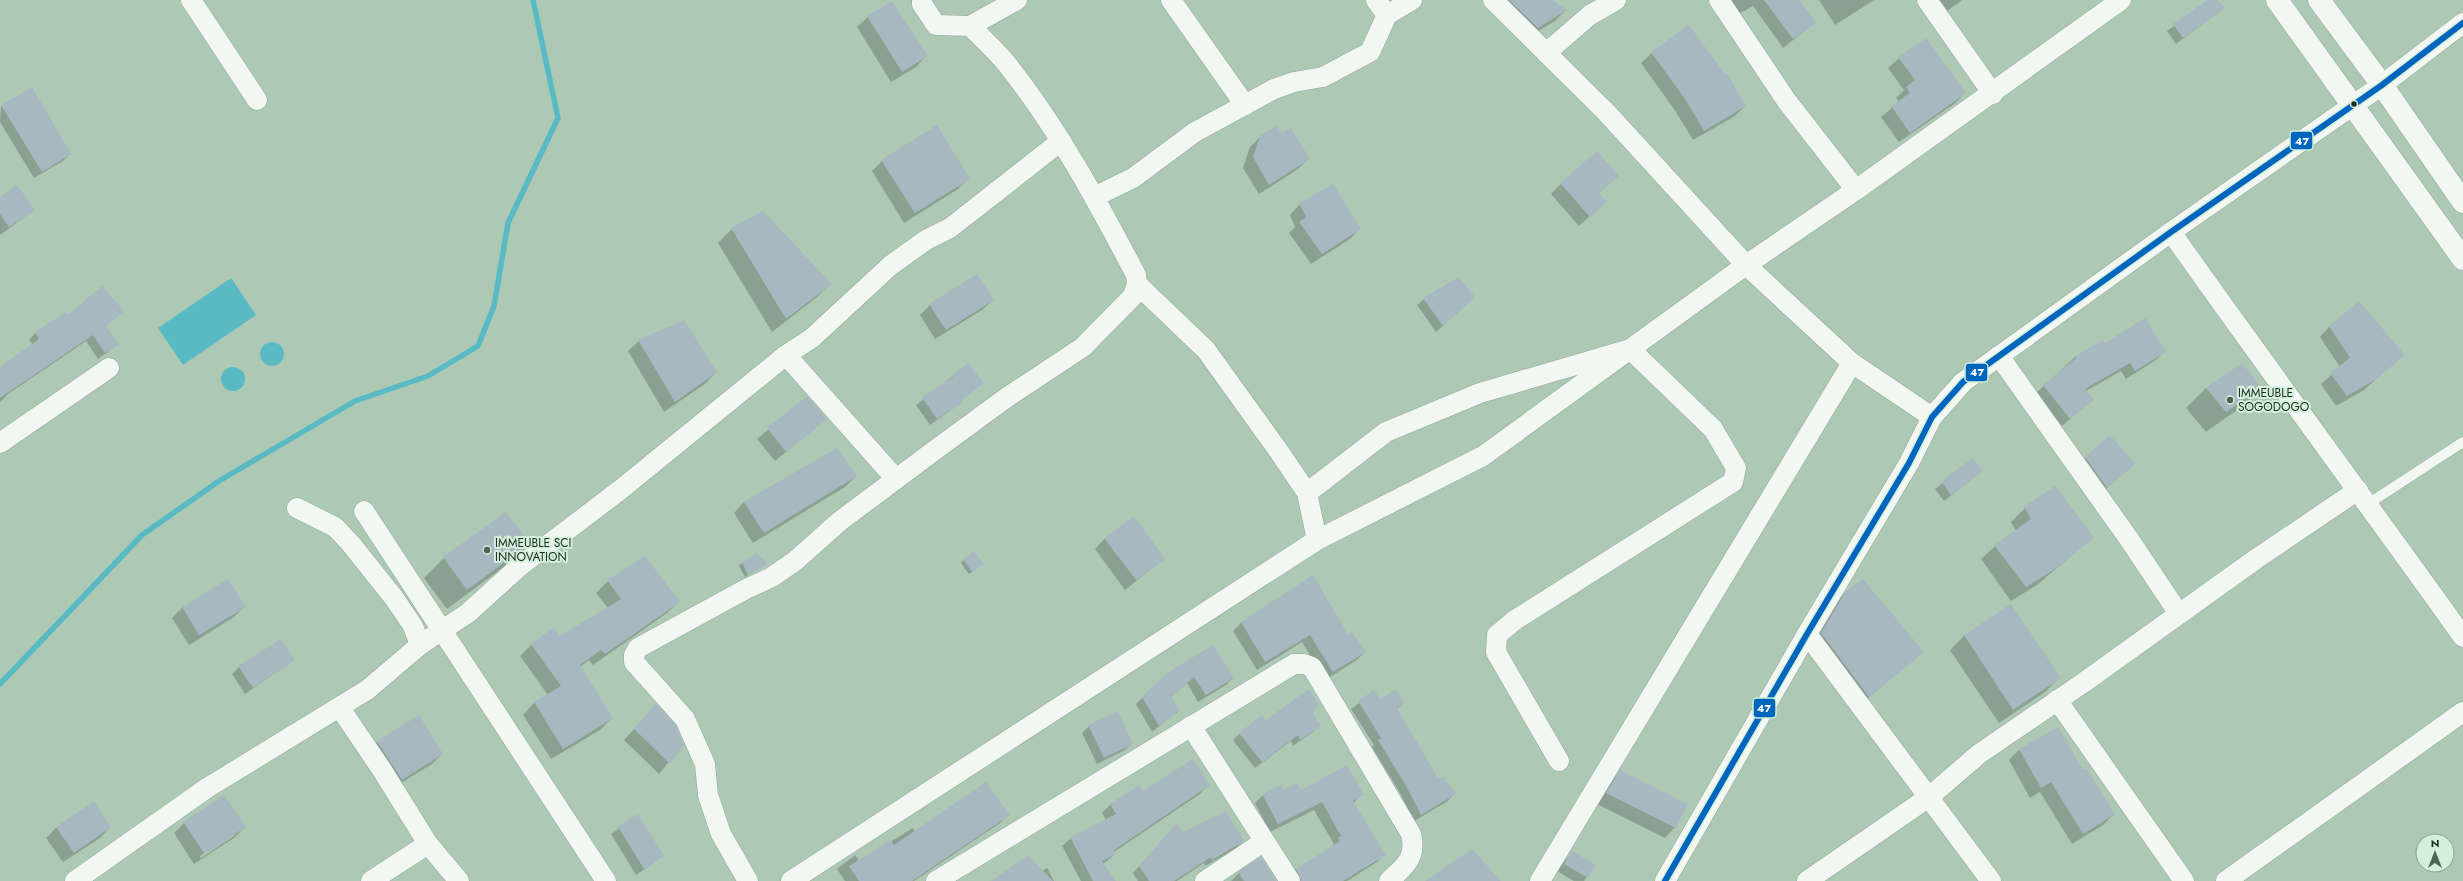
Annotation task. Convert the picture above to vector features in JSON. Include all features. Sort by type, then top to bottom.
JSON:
[{"type":"main road","points":[[2277,0],[2463,260]]},
{"type":"main road","points":[[2319,0],[2382,85],[2463,202]]},
{"type":"street","points":[[191,0],[257,100]]},
{"type":"street","points":[[922,0],[922,4],[936,25],[970,26],[1017,0]]},
{"type":"street","points":[[1171,0],[1245,105]]},
{"type":"street","points":[[1094,197],[1133,178],[1195,132],[1245,105],[1274,90],[1294,82],[1323,77],[1370,52],[1382,7],[1412,0]]},
{"type":"street","points":[[1493,0],[1606,112],[1746,265],[1852,363],[1932,416]]},
{"type":"street","points":[[1546,54],[1590,15],[1616,0]]},
{"type":"street","points":[[1719,0],[1786,100],[1856,190]]},
{"type":"street","points":[[1927,0],[1992,94]]},
{"type":"street","points":[[791,881],[1317,540],[1482,456],[1746,265],[1856,190],[2122,0]]},
{"type":"street","points":[[1665,881],[1807,634],[1909,464],[1932,416],[1963,382],[2171,232],[2352,104],[2382,85],[2463,23]]},
{"type":"street","points":[[748,881],[721,834],[708,795],[705,764],[685,718],[634,662],[634,655],[638,648],[746,589],[772,577],[896,479],[1006,398],[1083,347],[1128,303],[1137,284],[1136,275],[1094,197],[1042,111],[1005,62],[970,26]]},
{"type":"street","points":[[75,881],[207,788],[310,724],[340,708],[367,690],[420,645],[468,613],[520,566],[620,490],[786,355],[812,338],[891,265],[926,240],[950,228],[1061,141]]},
{"type":"street","points":[[2171,232],[2304,420],[2363,497],[2463,637]]},
{"type":"street","points":[[1137,284],[1206,350],[1307,493],[1317,540]]},
{"type":"street","points":[[1307,493],[1386,432],[1480,393],[1630,349]]},
{"type":"street","points":[[1560,761],[1496,652],[1497,635],[1515,620],[1733,482],[1736,468],[1713,429],[1630,349]]},
{"type":"street","points":[[786,355],[896,479]]},
{"type":"street","points":[[1999,356],[2130,539],[2179,614]]},
{"type":"street","points":[[1540,881],[1852,363]]},
{"type":"street","points":[[0,444],[109,368]]},
{"type":"street","points":[[1807,881],[1929,797],[1979,754],[2179,614],[2256,558],[2363,497]]},
{"type":"street","points":[[297,508],[335,527],[351,544],[398,604],[413,626],[420,645]]},
{"type":"street","points":[[364,511],[606,881]]},
{"type":"street","points":[[1807,634],[1991,881]]},
{"type":"street","points":[[946,878],[1294,664],[1304,664],[1312,667],[1411,834],[1413,843],[1409,863],[1389,881]]},
{"type":"street","points":[[2057,700],[2184,881]]},
{"type":"street","points":[[340,708],[382,770],[428,844],[459,881]]},
{"type":"street","points":[[2226,881],[2463,712]]},
{"type":"street","points":[[1191,726],[1263,842],[1290,881]]},
{"type":"street","points":[[1205,881],[1263,842]]},
{"type":"street","points":[[371,881],[428,844]]},
{"type":"lane","points":[[2363,497],[2463,442]]},
{"type":"water","points":[[231,278],[256,315],[183,365],[158,328]]},
{"type":"water","points":[[272,342],[281,345],[284,354],[281,363],[272,366],[263,363],[260,354],[263,345]]},
{"type":"water","points":[[233,367],[242,370],[245,379],[242,388],[233,391],[224,388],[221,379],[224,370]]},
{"type":"building","points":[[1509,0],[1552,0],[1567,10],[1538,28]]},
{"type":"building","points":[[1764,0],[1799,0],[1817,23],[1793,39]]},
{"type":"building","points":[[2208,0],[2218,0],[2225,8],[2183,38],[2173,24]]},
{"type":"building","points":[[892,1],[928,56],[902,72],[867,16]]},
{"type":"building","points":[[1689,25],[1725,74],[1727,73],[1746,106],[1704,131],[1685,99],[1651,52]]},
{"type":"building","points":[[1926,38],[1966,93],[1910,133],[1891,106],[1910,93],[1906,87],[1915,80],[1898,57]]},
{"type":"building","points":[[32,87],[71,154],[42,172],[1,105]]},
{"type":"building","points":[[937,125],[970,179],[915,213],[881,160]]},
{"type":"building","points":[[1276,126],[1282,133],[1291,128],[1310,159],[1269,185],[1253,157],[1260,136]]},
{"type":"building","points":[[1597,151],[1619,176],[1599,193],[1607,202],[1590,217],[1560,183]]},
{"type":"building","points":[[1333,184],[1361,229],[1322,254],[1299,222],[1306,217],[1299,203]]},
{"type":"building","points":[[17,185],[35,210],[9,227],[0,214],[0,197]]},
{"type":"building","points":[[763,211],[832,284],[786,319],[731,228]]},
{"type":"building","points":[[977,274],[994,300],[946,330],[929,304]]},
{"type":"building","points":[[1459,277],[1475,297],[1443,326],[1423,298]]},
{"type":"building","points":[[102,286],[124,311],[106,326],[119,345],[105,353],[93,335],[0,398],[0,367],[39,339],[35,332],[66,312],[68,315]]},
{"type":"building","points":[[2359,301],[2405,355],[2375,380],[2347,396],[2330,373],[2350,358],[2329,326]]},
{"type":"building","points":[[2145,318],[2166,352],[2135,371],[2130,363],[2085,389],[2094,400],[2070,419],[2043,385],[2076,358],[2075,356],[2103,340],[2105,343]]},
{"type":"building","points":[[684,320],[717,372],[675,402],[638,340]]},
{"type":"building","points":[[968,363],[984,383],[962,400],[963,402],[937,419],[922,397],[953,377],[952,375]]},
{"type":"building","name":"IMMEUBLE SOGODOGO","points":[[2242,363],[2262,388],[2226,412],[2206,388]]},
{"type":"building","points":[[807,396],[827,419],[786,452],[767,428]]},
{"type":"building","points":[[2110,435],[2135,464],[2107,488],[2085,457]]},
{"type":"building","points":[[837,448],[857,476],[764,533],[744,502]]},
{"type":"building","points":[[1973,458],[1983,471],[1951,495],[1941,481]]},
{"type":"building","points":[[2055,486],[2094,538],[2052,571],[2026,587],[1994,545],[2031,519],[2024,507]]},
{"type":"building","name":"IMMEUBLE SCI INNOVATION","points":[[506,512],[530,543],[467,590],[443,557]]},
{"type":"building","points":[[1134,516],[1165,559],[1136,580],[1104,538]]},
{"type":"building","points":[[974,551],[984,564],[972,572],[963,559]]},
{"type":"building","points":[[757,553],[768,564],[748,575],[742,562]]},
{"type":"building","points":[[645,556],[680,602],[605,654],[601,650],[580,665],[613,718],[563,749],[534,702],[561,686],[531,644],[554,627],[560,636],[621,599],[607,580]]},
{"type":"building","points":[[1313,575],[1348,634],[1352,632],[1366,652],[1333,672],[1310,635],[1265,662],[1241,622]]},
{"type":"building","points":[[228,579],[246,607],[199,635],[182,607]]},
{"type":"building","points":[[1863,579],[1924,652],[1869,697],[1821,633],[1846,591]]},
{"type":"building","points":[[2011,604],[2061,678],[2013,710],[1964,635]]},
{"type":"building","points":[[281,639],[295,660],[253,688],[238,666]]},
{"type":"building","points":[[1213,645],[1234,678],[1206,695],[1194,677],[1171,697],[1180,711],[1159,726],[1142,697],[1167,673]]},
{"type":"building","points":[[1309,689],[1318,704],[1313,713],[1321,726],[1300,740],[1298,735],[1262,762],[1239,733],[1262,715],[1266,720]]},
{"type":"building","points":[[1396,689],[1404,703],[1397,708],[1438,778],[1443,777],[1456,794],[1421,815],[1405,784],[1378,740],[1381,738],[1358,701],[1374,690],[1380,699]]},
{"type":"building","points":[[656,703],[675,725],[684,744],[670,764],[634,729]]},
{"type":"building","points":[[1118,711],[1133,744],[1104,758],[1088,725]]},
{"type":"building","points":[[419,715],[443,754],[402,780],[377,741]]},
{"type":"building","points":[[2058,727],[2083,770],[2086,768],[2115,814],[2083,834],[2051,782],[2041,788],[2019,749]]},
{"type":"building","points":[[1193,759],[1210,785],[1114,850],[1116,854],[1102,861],[1116,881],[1093,881],[1070,837],[1116,814],[1110,804],[1139,785],[1143,791]]},
{"type":"building","points":[[1347,765],[1364,795],[1353,801],[1386,855],[1343,881],[1301,881],[1296,869],[1340,841],[1338,838],[1341,836],[1322,802],[1278,824],[1262,794],[1281,785],[1283,790],[1297,783],[1301,790]]},
{"type":"building","points":[[1620,770],[1688,804],[1676,828],[1606,793]]},
{"type":"building","points":[[986,782],[1010,815],[912,881],[859,881],[849,866],[891,840],[894,845]]},
{"type":"building","points":[[224,795],[246,827],[205,854],[183,822]]},
{"type":"building","points":[[94,801],[111,827],[74,853],[56,827]]},
{"type":"building","points":[[1226,811],[1244,841],[1212,860],[1211,857],[1174,881],[1149,881],[1139,866],[1177,823],[1183,832]]},
{"type":"building","points":[[638,814],[664,856],[644,869],[618,827]]},
{"type":"building","points":[[1472,849],[1501,881],[1425,881]]},
{"type":"building","points":[[1572,851],[1596,865],[1588,878],[1564,864]]},
{"type":"building","points":[[1028,855],[1053,881],[991,881]]},
{"type":"building","points":[[1261,857],[1276,881],[1244,881],[1238,872]]},
{"type":"waterway","points":[[0,684],[142,535],[219,481],[355,401],[428,376],[478,346],[494,306],[508,223],[558,118],[533,0]]},
{"type":"transit line","name":"47","points":[[1665,881],[1807,634],[1909,463],[1932,417],[1963,382],[2171,232],[2382,85],[2463,23]]},
{"type":"place","name":"IMMEUBLE SOGODOGO","points":[[2230,400]]},
{"type":"place","name":"IMMEUBLE SCI INNOVATION","points":[[487,550]]}]
